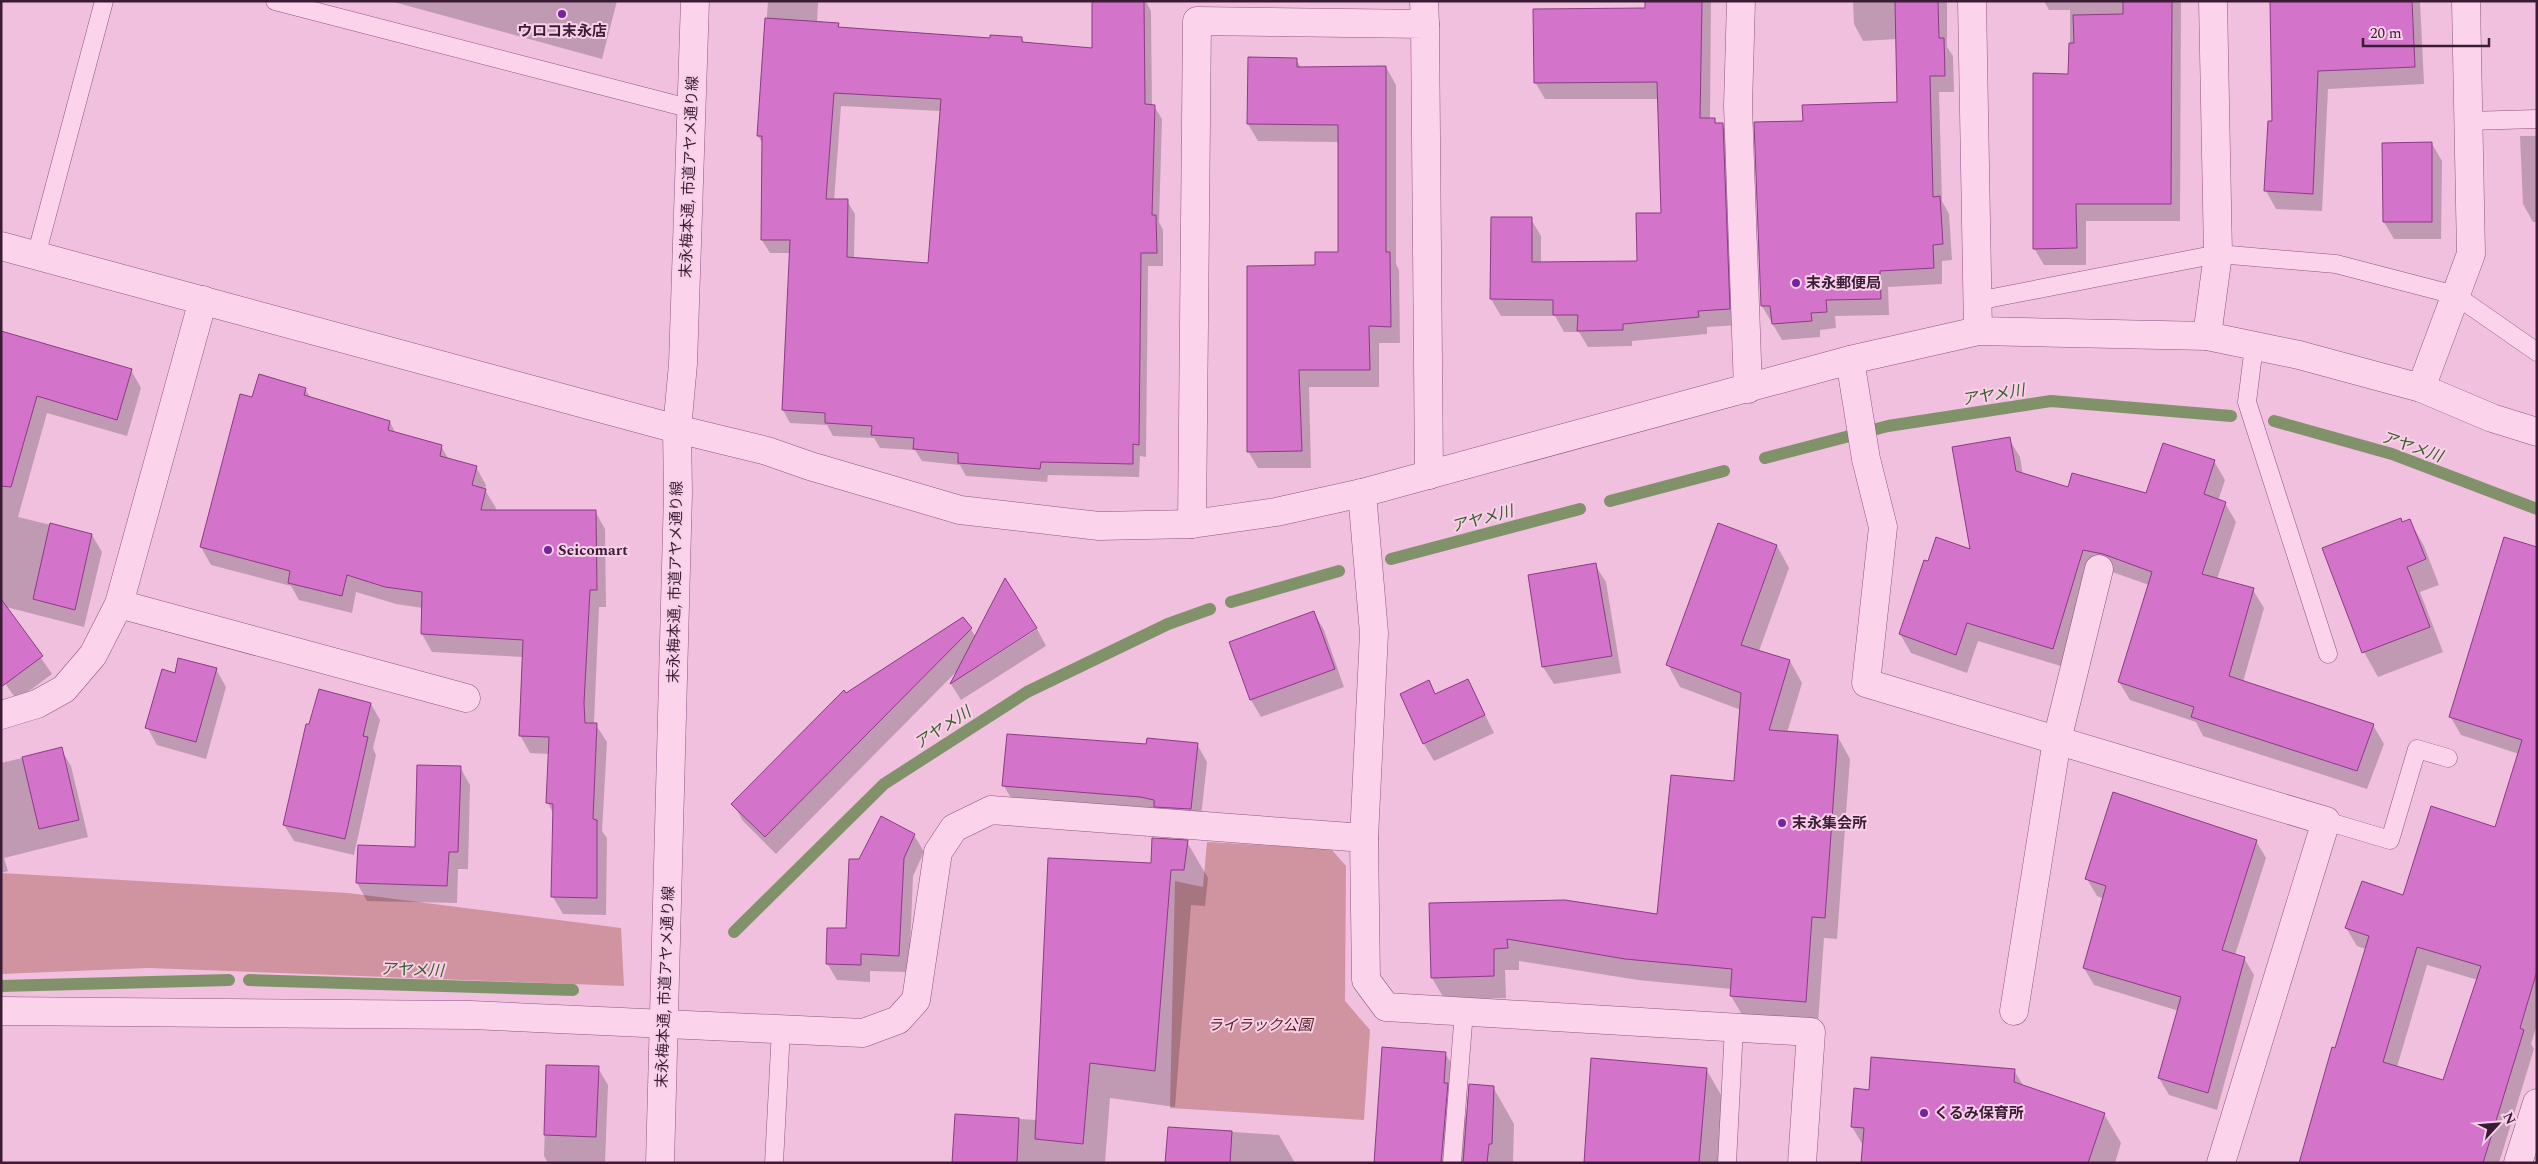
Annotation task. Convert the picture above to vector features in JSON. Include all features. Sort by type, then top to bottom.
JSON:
[{"type":"street","name":"末永梅本通, 市道アヤメ通り線","points":[[660,1163],[678,493],[677,429],[683,364],[695,1]]},
{"type":"street","points":[[1741,1],[1738,106],[1748,389]]},
{"type":"street","points":[[1972,1],[1978,331]]},
{"type":"street","points":[[2207,336],[2218,254],[2213,1]]},
{"type":"street","points":[[2421,388],[2470,254],[2466,1]]},
{"type":"street","points":[[1192,524],[1197,21],[1425,13],[1429,475]]},
{"type":"street","points":[[1,246],[677,429],[767,451],[810,466],[960,510],[1100,526],[1192,524],[1276,512],[1362,493],[1850,360],[1978,331],[2207,336],[2299,355],[2421,388],[2492,418],[2537,432]]},
{"type":"street","points":[[1,715],[37,704],[64,689],[93,655],[119,604],[203,300]]},
{"type":"street","points":[[1850,360],[1866,459],[1883,527],[1866,683],[2326,821],[2221,1163]]},
{"type":"street","points":[[1362,493],[1374,633],[1364,838],[1366,980],[1386,1007],[1811,1032],[1802,1163]]},
{"type":"street","points":[[2014,1011],[2057,740],[2099,569]]},
{"type":"street","points":[[119,604],[466,698]]},
{"type":"street","points":[[1,1011],[379,1014],[664,1022],[863,1033],[898,1020],[916,1000],[938,852],[954,828],[991,810],[1364,838]]},
{"type":"street","points":[[2518,1163],[2537,1103]]},
{"type":"lane","points":[[36,256],[104,1]]},
{"type":"lane","points":[[275,1],[692,109]]},
{"type":"lane","points":[[2468,120],[2537,119]]},
{"type":"lane","points":[[1977,301],[2218,254],[2336,264],[2455,295],[2537,352]]},
{"type":"lane","points":[[2254,346],[2247,402],[2328,654]]},
{"type":"lane","points":[[2326,821],[2390,840],[2417,749],[2448,758]]},
{"type":"lane","points":[[1452,1163],[1464,1011]]},
{"type":"lane","points":[[1727,1163],[1734,1027]]},
{"type":"lane","points":[[774,1163],[781,1029]]},
{"type":"green space","name":"ライラック公園","points":[[1207,842],[1331,849],[1346,866],[1345,1001],[1370,1030],[1364,1120],[1170,1108],[1175,881],[1203,887]]},
{"type":"green space","points":[[1,873],[348,893],[621,928],[624,986],[148,968],[1,974]]},
{"type":"building","points":[[1092,1],[1144,1],[1145,104],[1155,105],[1152,215],[1156,215],[1157,253],[1141,253],[1139,445],[1133,444],[1133,464],[1041,462],[1040,469],[958,463],[958,453],[913,449],[914,438],[871,435],[872,426],[825,423],[825,413],[782,410],[790,240],[761,240],[762,136],[757,136],[765,18],[839,23],[838,27],[990,38],[990,35],[1022,37],[1022,42],[1092,48]],"holes":[[[834,93],[941,99],[928,263],[847,257],[848,199],[826,199]]]},
{"type":"building","points":[[1645,1],[1702,1],[1700,118],[1715,118],[1715,123],[1723,123],[1730,309],[1698,311],[1699,317],[1623,324],[1623,330],[1577,331],[1578,315],[1553,315],[1553,300],[1490,299],[1491,217],[1532,217],[1532,262],[1637,261],[1636,213],[1661,213],[1657,82],[1534,83],[1533,9],[1645,8]]},
{"type":"building","points":[[1895,1],[1938,1],[1939,38],[1944,38],[1945,76],[1930,76],[1933,197],[1940,196],[1943,244],[1933,245],[1934,268],[1880,271],[1881,299],[1826,300],[1827,312],[1811,313],[1812,321],[1772,324],[1770,306],[1761,306],[1754,122],[1803,121],[1802,105],[1897,102]]},
{"type":"building","points":[[2123,1],[2172,1],[2171,204],[2076,204],[2077,248],[2033,249],[2033,73],[2068,74],[2069,43],[2074,43],[2073,15],[2123,14]]},
{"type":"building","points":[[2270,1],[2412,1],[2415,67],[2318,71],[2313,194],[2264,191],[2268,121],[2272,121]]},
{"type":"building","points":[[1248,57],[1297,58],[1297,67],[1386,66],[1386,252],[1390,252],[1391,327],[1369,326],[1370,370],[1299,370],[1302,451],[1247,452],[1247,266],[1315,265],[1315,252],[1338,252],[1338,125],[1247,124]]},
{"type":"building","points":[[2432,142],[2432,222],[2383,222],[2382,143]]},
{"type":"building","points":[[1,331],[132,369],[117,420],[37,396],[11,487],[1,486]]},
{"type":"building","points":[[259,374],[306,388],[304,395],[390,421],[388,430],[442,445],[440,456],[477,466],[472,485],[486,489],[481,510],[596,510],[597,590],[590,590],[584,703],[585,723],[597,723],[593,819],[597,820],[597,898],[551,897],[553,804],[546,803],[549,737],[519,736],[523,640],[421,634],[422,592],[385,587],[347,575],[342,596],[288,583],[290,571],[200,547],[240,394],[252,397]]},
{"type":"building","points":[[2010,437],[2016,471],[2068,487],[2072,473],[2146,493],[2163,443],[2215,460],[2204,494],[2226,502],[2202,574],[2254,588],[2229,676],[2374,724],[2357,771],[2191,717],[2194,707],[2118,682],[2152,572],[2103,554],[2083,550],[2053,649],[1967,623],[1956,655],[1899,634],[1924,560],[1928,561],[1936,537],[1970,549],[1952,447]]},
{"type":"building","points":[[2401,518],[2402,522],[2410,519],[2426,559],[2407,567],[2430,627],[2362,653],[2322,548]]},
{"type":"building","points":[[50,523],[92,534],[75,610],[33,599]]},
{"type":"building","points":[[1718,523],[1777,545],[1741,645],[1790,660],[1769,730],[1838,735],[1825,918],[1812,917],[1806,1002],[1730,996],[1732,969],[1625,959],[1507,939],[1508,948],[1494,949],[1494,976],[1431,978],[1429,903],[1565,900],[1657,914],[1671,775],[1734,781],[1741,693],[1666,665]]},
{"type":"building","points":[[2504,537],[2537,547],[2537,971],[2520,1028],[2524,1030],[2483,1163],[2299,1163],[2332,1047],[2335,1048],[2369,936],[2345,928],[2362,881],[2403,895],[2431,806],[2495,827],[2522,740],[2449,717]],"holes":[[[2417,947],[2481,966],[2443,1080],[2383,1062]]]},
{"type":"building","points":[[1596,563],[1612,656],[1542,667],[1528,575]]},
{"type":"building","points":[[1005,578],[1037,628],[950,684]]},
{"type":"building","points":[[1,599],[43,656],[1,687]]},
{"type":"building","points":[[1314,611],[1335,669],[1250,700],[1229,642]]},
{"type":"building","points":[[963,617],[972,628],[765,837],[731,804],[844,690],[846,693]]},
{"type":"building","points":[[178,658],[217,668],[196,742],[145,728],[162,669],[175,673]]},
{"type":"building","points":[[1468,679],[1485,715],[1423,744],[1400,694],[1429,680],[1435,694]]},
{"type":"building","points":[[319,689],[371,703],[363,736],[368,737],[345,839],[283,825],[306,724],[309,724]]},
{"type":"building","points":[[1007,734],[1146,744],[1147,738],[1198,743],[1191,809],[1154,807],[1154,800],[1140,797],[1002,786]]},
{"type":"building","points":[[62,747],[79,820],[39,829],[22,757]]},
{"type":"building","points":[[417,765],[461,766],[458,852],[449,852],[447,886],[356,883],[358,845],[415,847]]},
{"type":"building","points":[[2113,792],[2257,840],[2222,950],[2245,957],[2208,1093],[2158,1078],[2181,997],[2083,968],[2106,886],[2085,879]]},
{"type":"building","points":[[881,816],[915,834],[904,858],[899,956],[861,954],[861,965],[826,964],[827,928],[846,928],[849,859],[859,859]]},
{"type":"building","points":[[1152,838],[1188,840],[1184,870],[1171,870],[1155,1071],[1090,1063],[1083,1144],[1035,1139],[1048,858],[1151,863]]},
{"type":"building","points":[[1382,1047],[1446,1052],[1444,1083],[1448,1083],[1441,1163],[1374,1163]]},
{"type":"building","name":"くるみ保育所","points":[[1871,1057],[2015,1069],[2014,1082],[2105,1113],[2088,1163],[1861,1163],[1864,1128],[1851,1127],[1854,1088],[1869,1090]]},
{"type":"building","points":[[1591,1058],[1707,1068],[1699,1163],[1584,1163]]},
{"type":"building","points":[[546,1065],[599,1066],[596,1137],[544,1135]]},
{"type":"building","points":[[1469,1084],[1494,1086],[1492,1144],[1489,1144],[1487,1163],[1463,1163]]},
{"type":"building","points":[[955,1114],[1019,1118],[1017,1163],[952,1163]]},
{"type":"building","points":[[1168,1127],[1232,1131],[1230,1163],[1165,1163]]},
{"type":"waterway","name":"アヤメ川","points":[[1765,458],[1888,426],[2051,401],[2231,416]]},
{"type":"waterway","name":"アヤメ川","points":[[2274,421],[2392,454],[2537,509]]},
{"type":"waterway","name":"アヤメ川","points":[[1610,501],[1724,471]]},
{"type":"waterway","name":"アヤメ川","points":[[1391,559],[1580,509]]},
{"type":"waterway","name":"アヤメ川","points":[[1231,602],[1339,571]]},
{"type":"waterway","name":"アヤメ川","points":[[734,932],[884,784],[1027,692],[1168,624],[1210,609]]},
{"type":"waterway","name":"アヤメ川","points":[[1,986],[229,980]]},
{"type":"waterway","name":"アヤメ川","points":[[249,980],[573,990]]},
{"type":"place","name":"ウロコ末永店","points":[[562,14]]},
{"type":"place","name":"末永郵便局","points":[[1796,283]]},
{"type":"place","name":"Seicomart","points":[[548,550]]},
{"type":"place","name":"末永集会所","points":[[1782,823]]},
{"type":"place","name":"くるみ保育所","points":[[1924,1113]]}]
